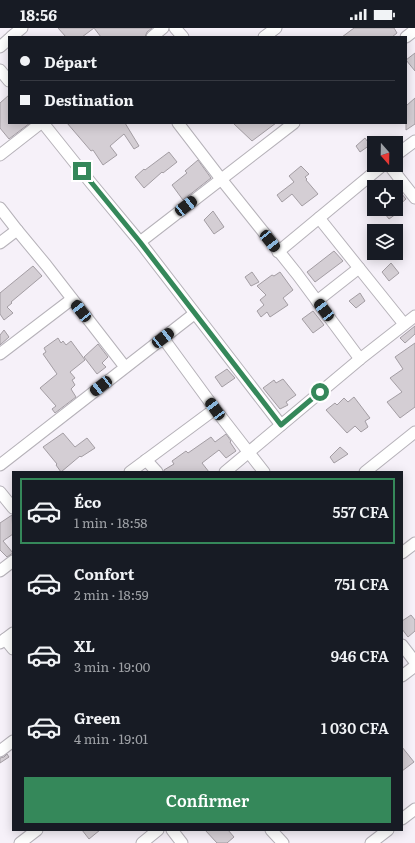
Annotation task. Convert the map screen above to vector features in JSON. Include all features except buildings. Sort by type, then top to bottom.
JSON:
[{"type":"street","points":[[12,36],[22,28]]},
{"type":"street","points":[[153,36],[163,28]]},
{"type":"street","points":[[175,28],[182,36]]},
{"type":"street","points":[[265,36],[276,28]]},
{"type":"street","points":[[407,36],[415,30]]},
{"type":"street","points":[[0,47],[8,40]]},
{"type":"street","points":[[0,70],[8,81]]},
{"type":"street","points":[[0,155],[41,124]]},
{"type":"street","points":[[43,124],[140,242],[281,425]]},
{"type":"street","points":[[179,124],[278,252],[297,274],[360,359]]},
{"type":"street","points":[[140,242],[293,124]]},
{"type":"street","points":[[403,150],[415,141]]},
{"type":"street","points":[[278,252],[375,172]]},
{"type":"street","points":[[395,172],[415,198]]},
{"type":"street","points":[[0,208],[125,367]]},
{"type":"street","points":[[319,218],[404,324]]},
{"type":"street","points":[[0,243],[17,230]]},
{"type":"street","points":[[317,301],[358,268]]},
{"type":"street","points":[[0,354],[72,300]]},
{"type":"street","points":[[0,465],[194,314]]},
{"type":"street","points":[[226,471],[360,359],[415,316]]},
{"type":"street","points":[[163,338],[263,471]]},
{"type":"street","points":[[131,471],[215,409]]},
{"type":"street","points":[[366,471],[415,432]]},
{"type":"street","points":[[146,460],[156,471]]},
{"type":"street","points":[[0,492],[12,507]]},
{"type":"street","points":[[403,552],[414,546]]},
{"type":"street","points":[[0,571],[12,562]]},
{"type":"street","points":[[6,639],[12,648]]},
{"type":"street","points":[[403,646],[415,662]]},
{"type":"street","points":[[403,675],[415,666]]},
{"type":"street","points":[[0,751],[12,742]]},
{"type":"street","points":[[403,818],[415,809]]},
{"type":"street","points":[[20,843],[36,831]]},
{"type":"street","points":[[142,843],[157,831]]},
{"type":"street","points":[[173,831],[182,843]]},
{"type":"street","points":[[273,831],[283,843]]},
{"type":"street","points":[[371,843],[383,831]]},
{"type":"route","points":[[82,171],[140,242],[281,425],[320,392]]}]
